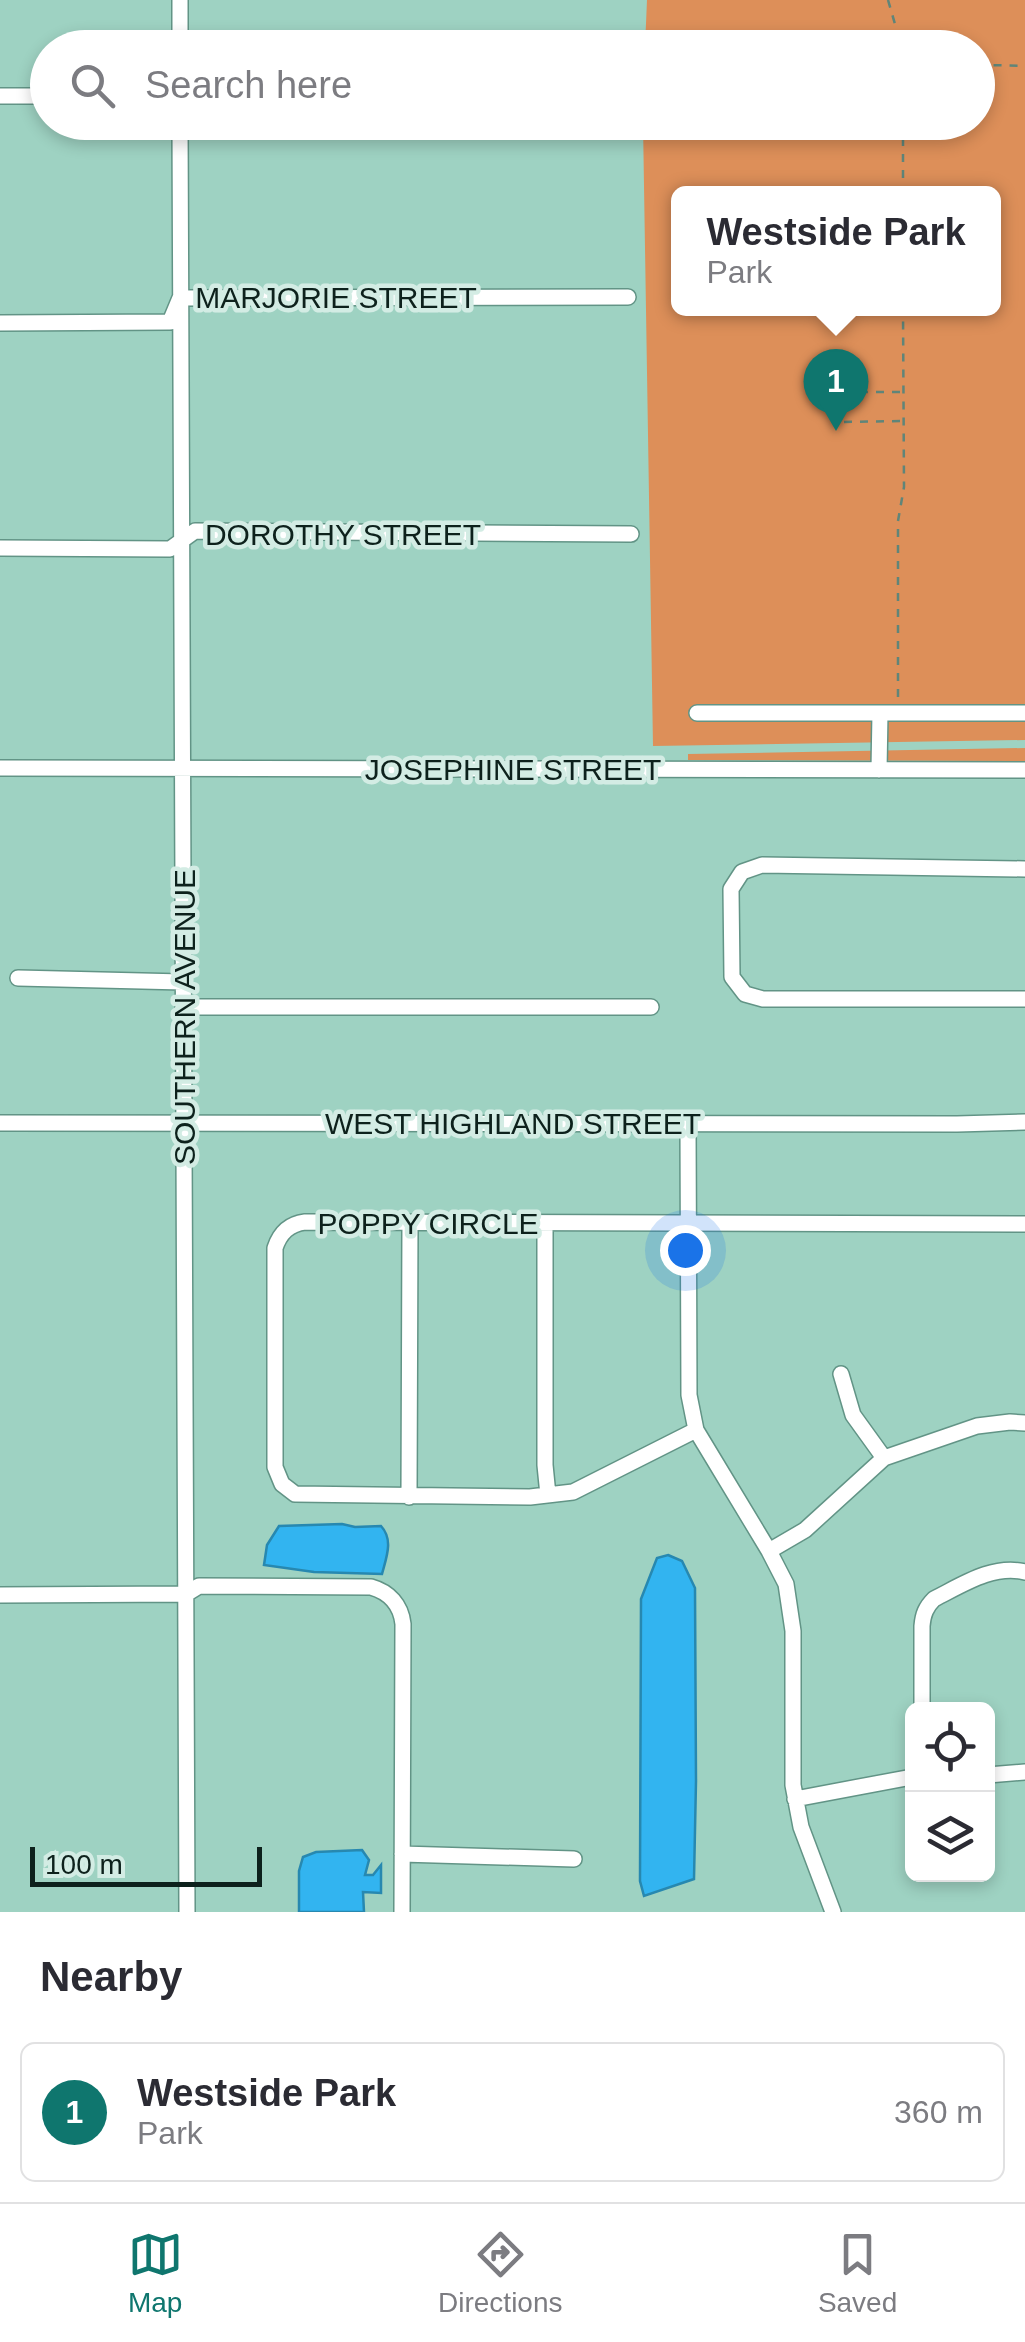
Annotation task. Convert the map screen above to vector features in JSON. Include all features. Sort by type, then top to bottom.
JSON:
[{"type":"street","points":[[180,0],[180,30]]},
{"type":"street","points":[[0,96],[30,96]]},
{"type":"street","name":"SOUTHERN AVENUE","points":[[180,140],[187,1912]]},
{"type":"street","name":"MARJORIE STREET","points":[[0,323],[170,322],[180,298],[628,296]]},
{"type":"street","name":"DOROTHY STREET","points":[[0,548],[170,549],[195,531],[631,534]]},
{"type":"street","points":[[696,713],[1025,713]]},
{"type":"street","points":[[880,713],[880,770]]},
{"type":"street","name":"JOSEPHINE STREET","points":[[0,768],[1025,770]]},
{"type":"street","points":[[1025,869],[762,865],[742,872],[732,889],[732,977],[745,994],[763,1000],[1025,998]]},
{"type":"street","points":[[18,978],[182,982]]},
{"type":"street","points":[[183,1007],[651,1007]]},
{"type":"street","name":"WEST HIGHLAND STREET","points":[[0,1122],[1025,1122]]},
{"type":"street","points":[[688,1124],[689,1380],[696,1430],[786,1584],[793,1631],[795,1799],[801,1827],[833,1912]]},
{"type":"street","points":[[409,1497],[410,1223]]},
{"type":"street","points":[[545,1223],[548,1495]]},
{"type":"street","name":"POPPY CIRCLE","points":[[696,1430],[583,1489],[548,1495],[304,1496],[288,1490],[274,1467],[274,1248],[278,1238],[294,1224],[1025,1224]]},
{"type":"street","points":[[840,1374],[853,1415],[884,1458]]},
{"type":"street","points":[[769,1551],[805,1530],[884,1458],[977,1426],[1025,1423]]},
{"type":"street","points":[[922,1702],[923,1614],[934,1598],[987,1574],[1025,1572]]},
{"type":"street","points":[[0,1595],[186,1594],[198,1586],[382,1590],[398,1606],[403,1624],[402,1912]]},
{"type":"street","points":[[995,1774],[1025,1772]]},
{"type":"street","points":[[795,1799],[905,1778]]},
{"type":"street","points":[[402,1854],[574,1859]]},
{"type":"path","points":[[887,2],[896,30]]},
{"type":"path","points":[[995,66],[1025,66]]},
{"type":"path","points":[[903,140],[903,186]]},
{"type":"path","points":[[898,713],[904,316]]},
{"type":"path","points":[[844,392],[904,392]]},
{"type":"path","points":[[844,422],[904,421]]},
{"type":"shaded area","points":[[647,0],[1025,0],[1025,740],[653,746],[643,140],[995,140],[995,30],[646,30]]},
{"type":"shaded area","points":[[1025,748],[1025,761],[688,760],[688,754]]},
{"type":"water","points":[[279,1526],[381,1526],[385,1531],[388,1543],[382,1574],[314,1572],[264,1565],[267,1545]]},
{"type":"water","points":[[668,1555],[682,1561],[695,1588],[694,1879],[644,1896],[640,1881],[641,1599],[657,1558]]},
{"type":"water","points":[[362,1850],[369,1860],[365,1875],[373,1875],[381,1865],[381,1893],[363,1892],[364,1912],[299,1912],[303,1857],[316,1852]]},
{"type":"place","name":"Westside Park","points":[[836,431]]}]
